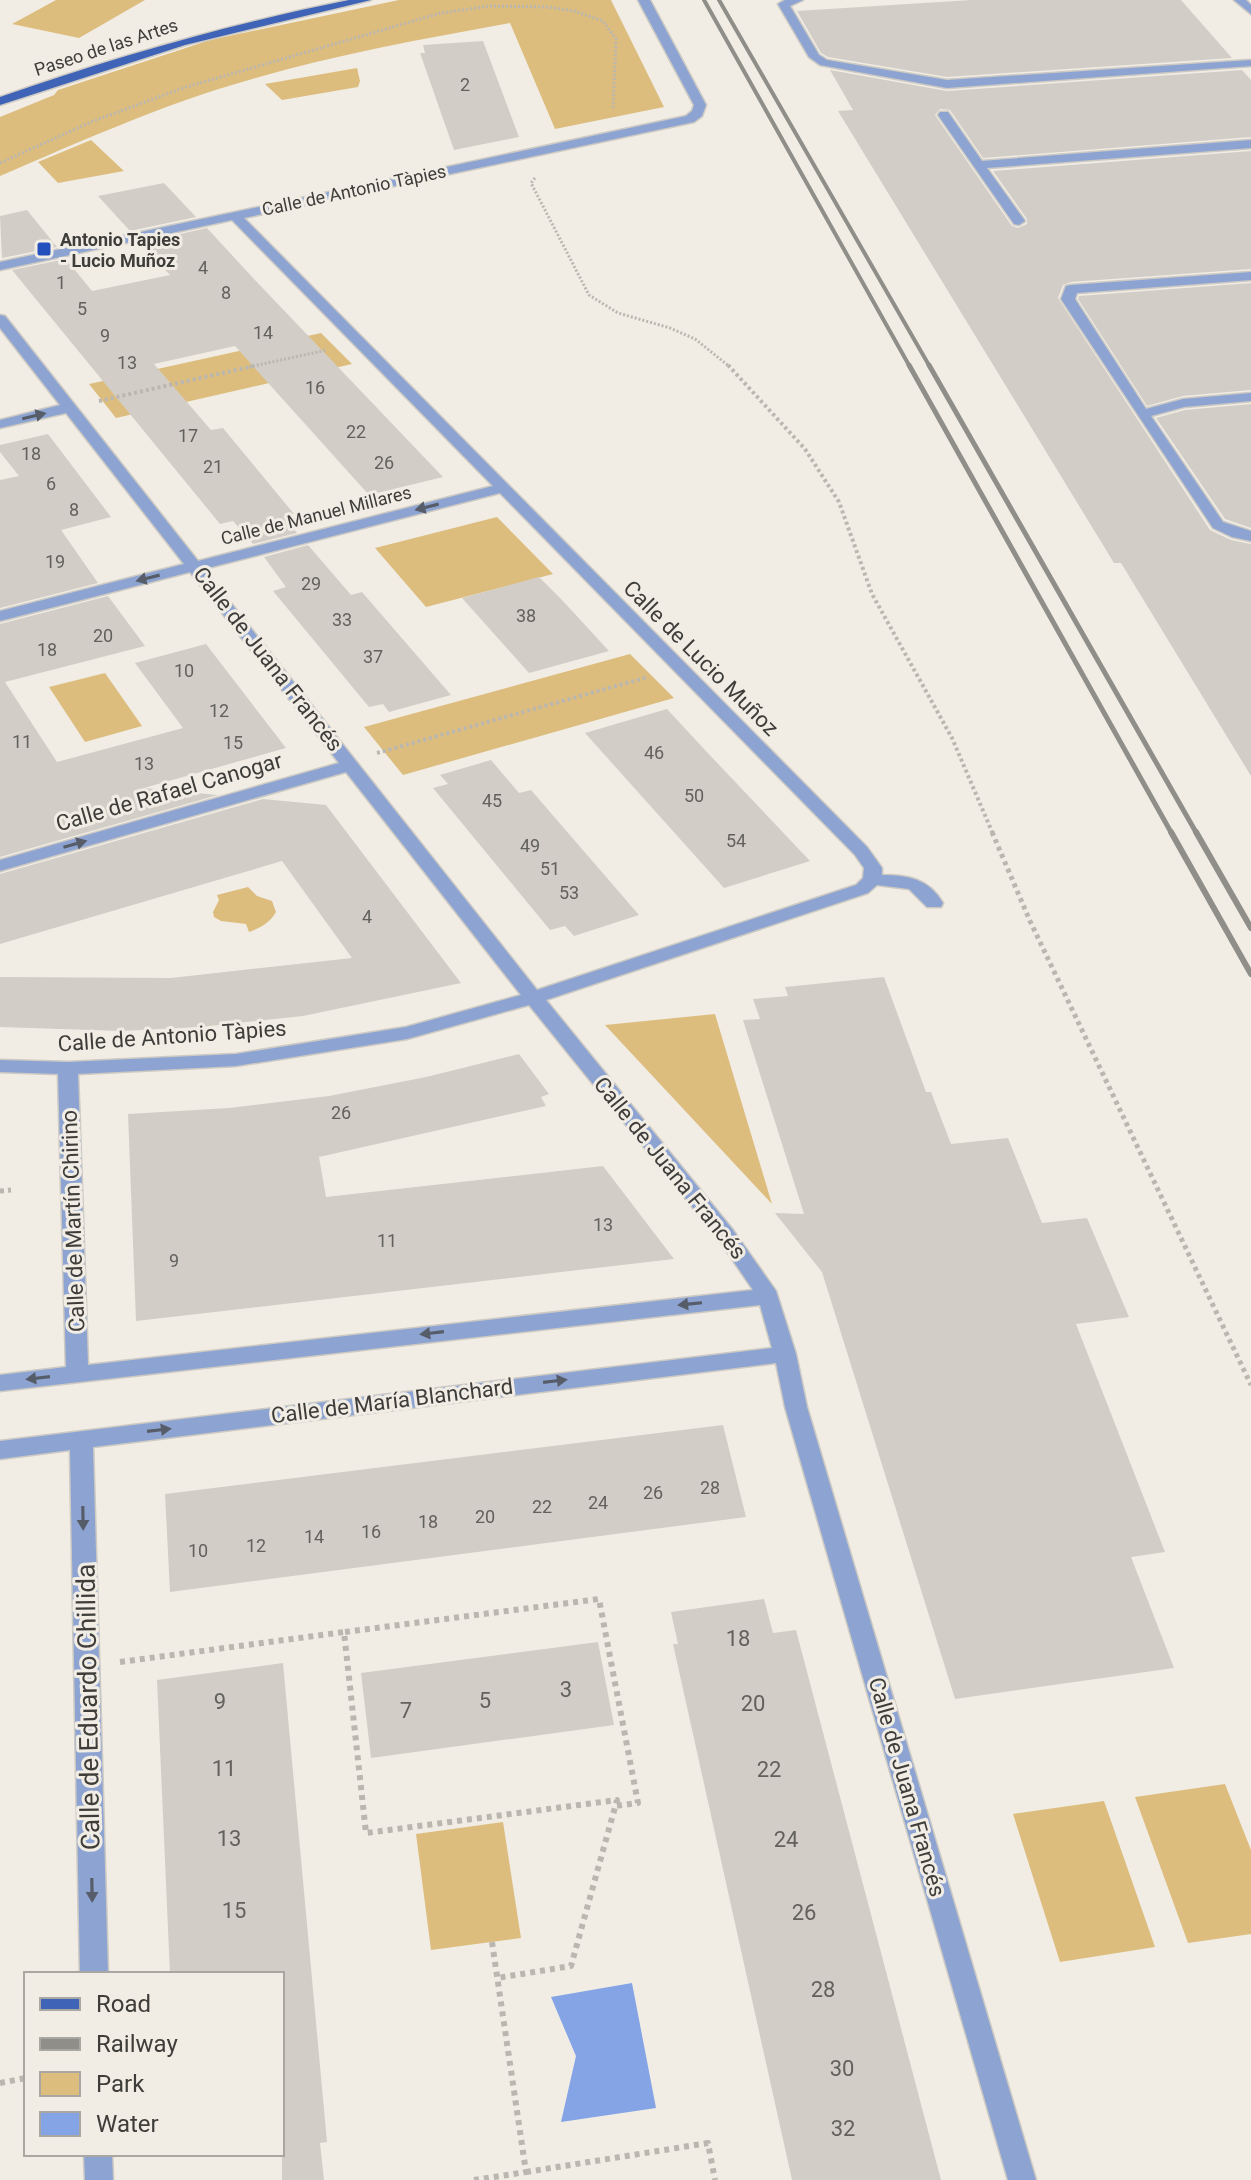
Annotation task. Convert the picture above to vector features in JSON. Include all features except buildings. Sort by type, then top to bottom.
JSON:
[{"type":"main road","name":"Paseo de las Artes","points":[[0,101],[84,70],[187,39],[365,0]]},
{"type":"street","name":"Calle de Antonio Tàpies","points":[[0,266],[690,119],[698,113],[700,105],[644,0]]},
{"type":"street","points":[[797,0],[784,4],[815,57],[824,63],[919,81],[947,84],[1247,63]]},
{"type":"street","points":[[1240,0],[1251,11]]},
{"type":"street","points":[[944,115],[1019,221]]},
{"type":"street","points":[[979,165],[1251,144]]},
{"type":"street","name":"Calle de Lucio Muñoz","points":[[234,215],[861,851],[873,868],[872,880]]},
{"type":"street","points":[[1251,276],[1071,289],[1068,299],[1218,525],[1237,534],[1251,536]]},
{"type":"street","name":"Calle de Juana Francés","points":[[0,319],[533,998],[726,1235],[768,1296],[796,1407],[1022,2180]]},
{"type":"street","points":[[1142,414],[1183,403],[1251,397]]},
{"type":"street","points":[[0,424],[68,408]]},
{"type":"street","name":"Calle de Manuel Millares","points":[[0,616],[502,488]]},
{"type":"street","name":"Calle de Rafael Canogar","points":[[0,866],[349,763]]},
{"type":"street","points":[[533,998],[862,889],[872,880],[896,880],[921,886],[934,903]]},
{"type":"street","name":"Calle de Antonio Tàpies","points":[[0,1066],[68,1068],[278,1056],[407,1033],[533,998]]},
{"type":"street","name":"Calle de Martín Chirino","points":[[68,1068],[77,1374]]},
{"type":"street","points":[[0,1383],[768,1296]]},
{"type":"street","name":"Calle de María Blanchard","points":[[0,1450],[785,1354]]},
{"type":"street","name":"Calle de Eduardo Chillida","points":[[81,1440],[94,1972]]},
{"type":"street","points":[[98,2156],[99,2180]]},
{"type":"path","points":[[0,163],[91,122],[183,88],[441,13],[490,6],[547,7],[574,11],[603,21],[616,39],[613,120]]},
{"type":"path","points":[[536,177],[531,183],[589,295],[618,313],[670,328],[695,339],[721,358],[795,437],[839,502],[872,594],[952,738],[1030,921],[1251,1385]]},
{"type":"path","points":[[68,408],[359,342]]},
{"type":"path","points":[[349,763],[680,668]]},
{"type":"path","points":[[0,1191],[11,1190]]},
{"type":"path","points":[[87,1666],[599,1599],[638,1803],[615,1806]]},
{"type":"path","points":[[344,1632],[366,1833],[617,1800],[571,1966],[497,1978]]},
{"type":"path","points":[[492,1942],[526,2172]]},
{"type":"path","points":[[0,2083],[24,2078]]},
{"type":"path","points":[[474,2180],[708,2143],[715,2180]]},
{"type":"green space","points":[[56,0],[145,0],[79,38],[12,24]]},
{"type":"green space","points":[[399,0],[611,0],[664,107],[555,129],[510,23],[346,55],[217,90],[123,124],[0,176],[0,117],[54,95],[58,90],[210,40]]},
{"type":"green space","points":[[357,68],[358,87],[282,100],[265,84]]},
{"type":"green space","points":[[91,140],[124,171],[58,183],[38,162]]},
{"type":"green space","points":[[321,333],[352,364],[116,418],[89,384]]},
{"type":"green space","points":[[497,517],[553,574],[426,607],[375,548]]},
{"type":"green space","points":[[630,654],[674,698],[403,775],[364,727]]},
{"type":"green space","points":[[105,673],[142,726],[85,742],[49,687]]},
{"type":"green space","points":[[248,887],[257,896],[272,901],[276,912],[268,922],[249,932],[246,924],[221,921],[214,917],[219,900],[217,895]]},
{"type":"green space","points":[[715,1014],[772,1204],[605,1025]]},
{"type":"green space","points":[[1225,1784],[1251,1850],[1251,1934],[1188,1943],[1135,1797]]},
{"type":"green space","points":[[1104,1801],[1155,1947],[1060,1962],[1013,1814]]},
{"type":"green space","points":[[503,1822],[521,1938],[431,1950],[416,1834]]},
{"type":"water","points":[[632,1983],[656,2108],[561,2122],[576,2056],[551,1997]]},
{"type":"railway","points":[[704,0],[910,367]]},
{"type":"railway","points":[[719,0],[930,367]]},
{"type":"railway","points":[[909,365],[1172,834]]},
{"type":"railway","points":[[929,365],[1197,834]]},
{"type":"railway","points":[[1171,832],[1251,974]]},
{"type":"railway","points":[[1196,832],[1251,928]]},
{"type":"place","name":"Antonio Tapies - Lucio Muñoz","points":[[44,249]]}]
